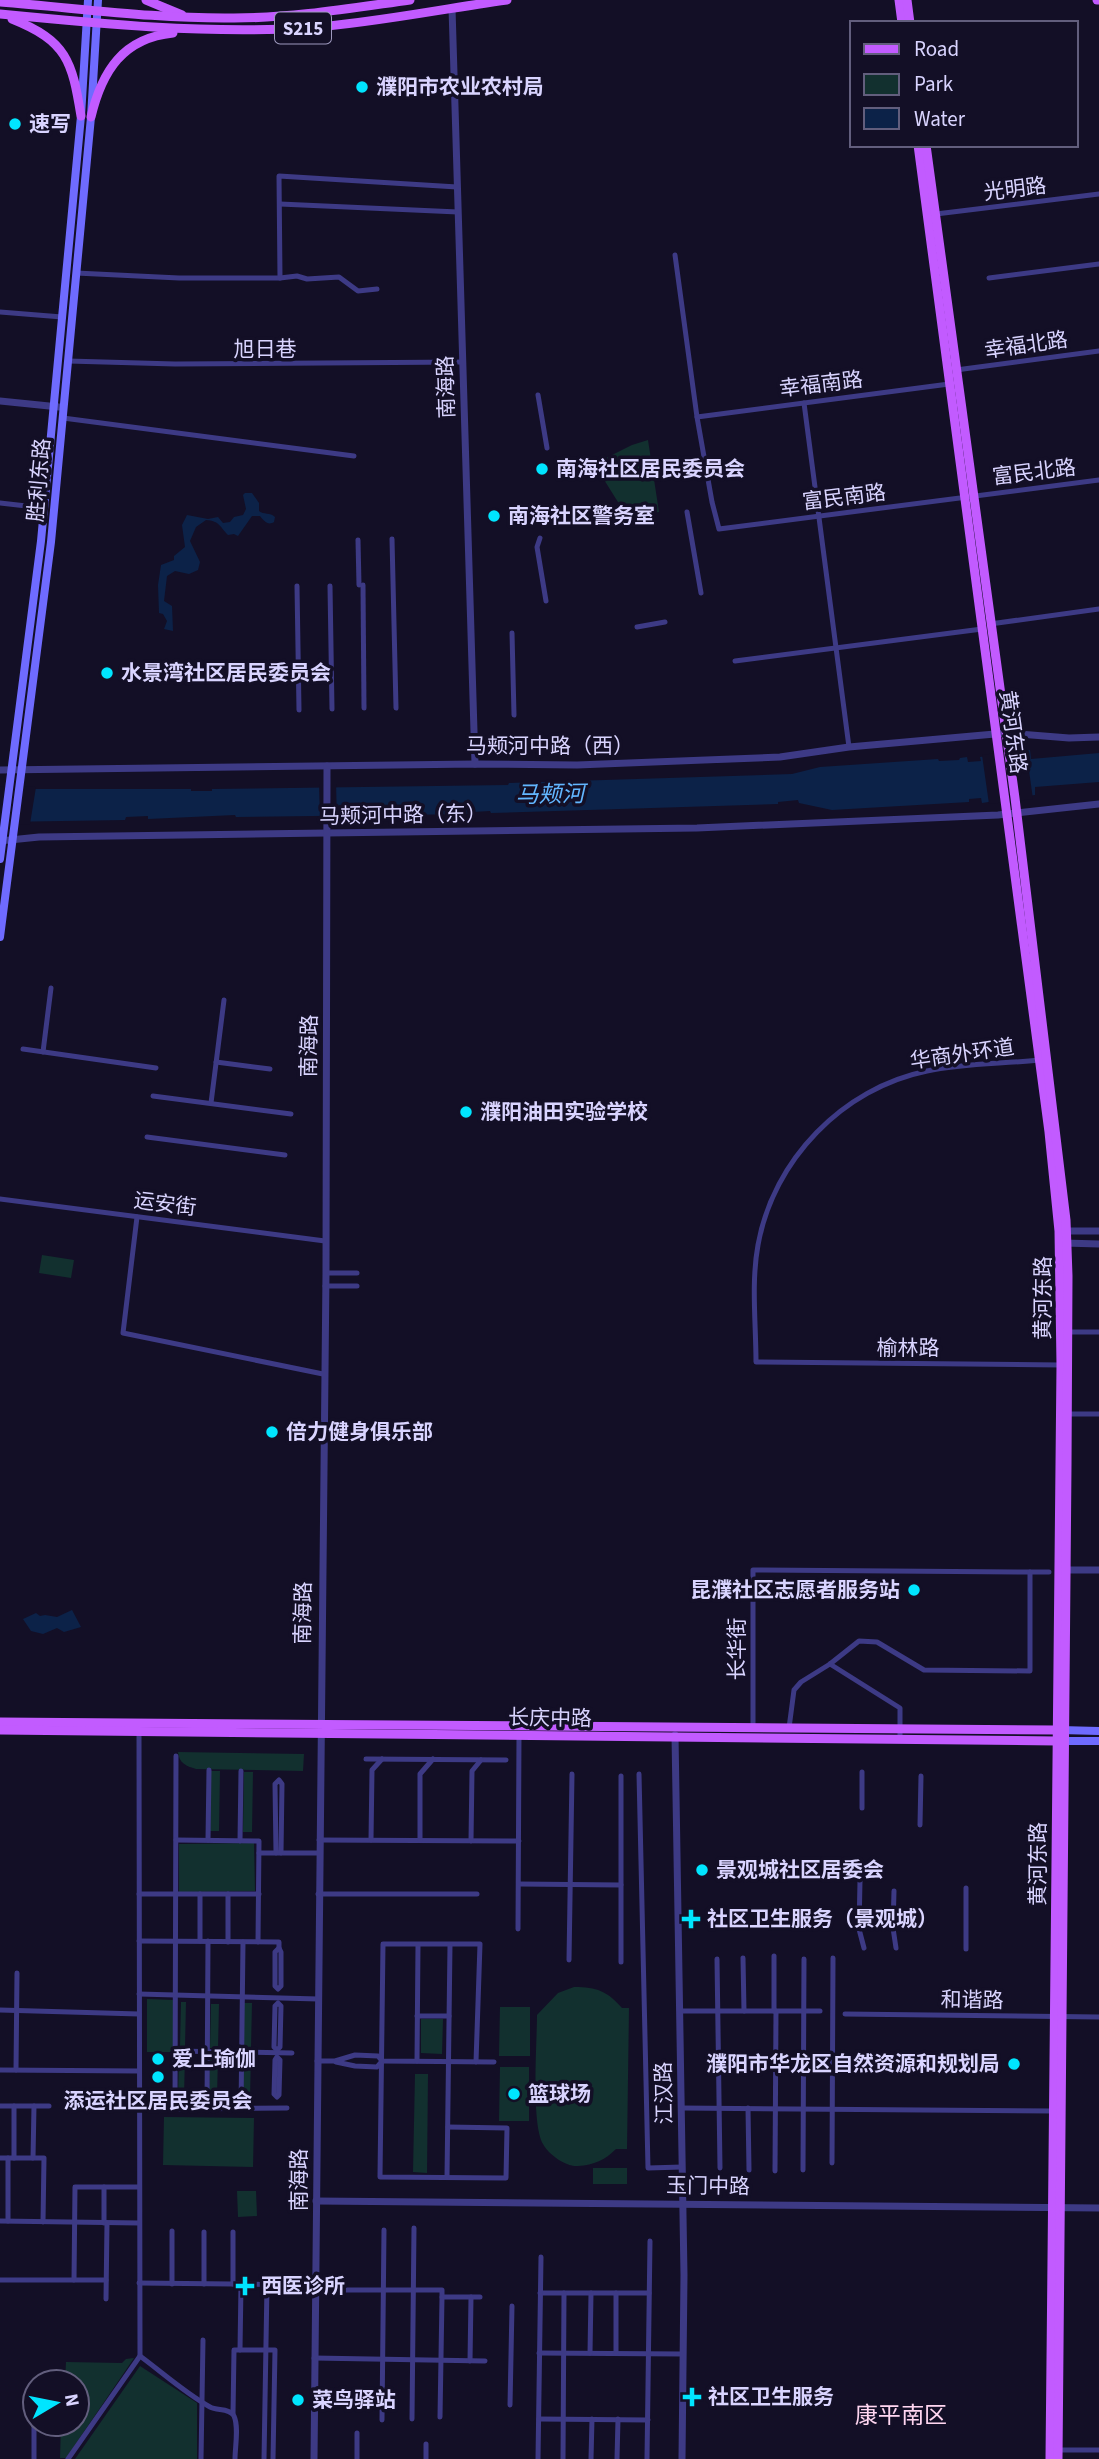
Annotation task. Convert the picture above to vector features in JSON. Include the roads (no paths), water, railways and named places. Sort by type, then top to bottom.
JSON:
[{"type":"main road","points":[[13,3],[24,0]]},
{"type":"main road","name":"胜利东路","points":[[0,859],[44,508],[68,360],[76,273],[91,7],[98,0]]},
{"type":"main road","points":[[146,0],[191,18]]},
{"type":"main road","name":"S215","points":[[0,2],[91,7],[191,18],[237,18],[309,13],[410,0]]},
{"type":"main road","name":"S215","points":[[0,15],[197,30],[310,27],[507,0]]},
{"type":"main road","points":[[899,0],[902,21]]},
{"type":"main road","points":[[907,0],[910,21]]},
{"type":"main road","points":[[0,15],[39,30],[59,48],[74,74],[86,117]]},
{"type":"main road","points":[[86,117],[105,75],[123,53],[158,34],[197,30]]},
{"type":"main road","name":"胜利东路","points":[[0,937],[50,554],[63,418],[59,407],[62,317],[86,117]]},
{"type":"main road","name":"黄河东路","points":[[918,147],[949,384],[969,497]]},
{"type":"main road","name":"黄河东路","points":[[926,147],[957,370],[969,497],[986,626],[1065,1196],[1060,1365],[1059,2016],[1050,2459]]},
{"type":"main road","name":"黄河东路","points":[[1012,814],[1039,1060],[1063,1231]]},
{"type":"main road","name":"黄河东路","points":[[1061,1735],[1066,1570],[1068,1332],[1063,1243]]},
{"type":"main road","name":"长庆中路","points":[[0,1722],[675,1738],[900,1734],[1061,1735],[1099,1731]]},
{"type":"main road","name":"长庆中路","points":[[0,1731],[675,1727],[789,1728],[900,1734]]},
{"type":"main road","name":"长庆中路","points":[[1061,1735],[1099,1741]]},
{"type":"main road","name":"黄河东路","points":[[1058,2454],[1054,2111],[1059,2016]]},
{"type":"street","name":"南海路","points":[[452,8],[475,764]]},
{"type":"street","points":[[280,278],[279,176],[457,187]]},
{"type":"street","name":"光明路","points":[[936,214],[1099,194]]},
{"type":"street","points":[[280,204],[458,212]]},
{"type":"street","points":[[675,256],[697,416]]},
{"type":"street","points":[[989,278],[1099,264]]},
{"type":"street","points":[[76,273],[179,278],[339,277],[358,291],[377,289]]},
{"type":"street","points":[[0,312],[62,317]]},
{"type":"street","name":"幸福北路","points":[[957,370],[1099,351]]},
{"type":"street","name":"旭日巷","points":[[68,360],[175,364],[462,362]]},
{"type":"street","name":"幸福南路","points":[[697,416],[949,384]]},
{"type":"street","points":[[538,396],[547,448]]},
{"type":"street","points":[[0,401],[59,407]]},
{"type":"street","points":[[804,403],[849,747]]},
{"type":"street","name":"富民南路","points":[[697,416],[719,529],[969,497]]},
{"type":"street","points":[[63,418],[354,456]]},
{"type":"street","name":"富民北路","points":[[969,497],[1099,480]]},
{"type":"street","points":[[0,503],[44,508]]},
{"type":"street","points":[[687,512],[701,593]]},
{"type":"street","points":[[541,538],[537,547],[546,601]]},
{"type":"street","points":[[392,539],[396,708]]},
{"type":"street","points":[[358,540],[364,708]]},
{"type":"street","points":[[297,586],[299,710]]},
{"type":"street","points":[[330,586],[332,709]]},
{"type":"street","points":[[735,661],[1099,609]]},
{"type":"street","points":[[637,627],[665,622]]},
{"type":"street","points":[[512,632],[514,715]]},
{"type":"street","name":"马颊河中路（西）","points":[[0,770],[22,773],[692,762],[780,757],[849,747],[1001,734],[1099,737]]},
{"type":"street","name":"南海路","points":[[314,2459],[326,1273],[327,766]]},
{"type":"street","name":"马颊河中路（东）","points":[[1,841],[39,838],[697,828],[1012,814],[1099,804]]},
{"type":"street","points":[[43,1052],[51,988]]},
{"type":"street","points":[[211,1104],[224,1000]]},
{"type":"street","points":[[23,1049],[156,1068]]},
{"type":"street","name":"华商外环道","points":[[756,1363],[755,1277],[758,1245],[766,1215],[778,1188],[806,1143],[844,1107],[863,1095],[904,1077],[953,1067],[1039,1060]]},
{"type":"street","points":[[216,1062],[270,1069]]},
{"type":"street","points":[[153,1096],[291,1114]]},
{"type":"street","points":[[147,1137],[285,1155]]},
{"type":"street","name":"运安街","points":[[0,1199],[326,1241]]},
{"type":"street","points":[[137,1217],[123,1333],[323,1374]]},
{"type":"street","points":[[1063,1231],[1099,1231]]},
{"type":"street","points":[[1063,1243],[1099,1244]]},
{"type":"street","points":[[326,1273],[357,1273]]},
{"type":"street","points":[[325,1286],[357,1286]]},
{"type":"street","points":[[1068,1332],[1099,1332]]},
{"type":"street","name":"榆林路","points":[[756,1363],[1060,1365]]},
{"type":"street","points":[[1067,1414],[1099,1414]]},
{"type":"street","name":"长华街","points":[[753,1728],[753,1570],[1030,1572]]},
{"type":"street","points":[[1066,1570],[1099,1570]]},
{"type":"street","points":[[789,1728],[794,1690],[801,1682],[859,1641],[871,1640],[884,1645],[924,1670],[1030,1671],[1030,1572],[1049,1572]]},
{"type":"street","points":[[830,1664],[900,1708],[900,1734]]},
{"type":"street","name":"江汉路","points":[[675,1727],[683,2203],[682,2459]]},
{"type":"street","points":[[68,2459],[139,2356],[139,1732]]},
{"type":"street","points":[[518,1930],[519,1735]]},
{"type":"street","points":[[176,1756],[175,2109],[287,2108]]},
{"type":"street","points":[[366,1759],[506,1760]]},
{"type":"street","points":[[371,1840],[372,1770],[382,1759]]},
{"type":"street","points":[[420,1840],[420,1774],[433,1759]]},
{"type":"street","points":[[471,1840],[472,1771],[481,1760]]},
{"type":"street","points":[[208,1840],[209,1770]]},
{"type":"street","points":[[240,1841],[241,1771]]},
{"type":"street","points":[[862,1772],[862,1808]]},
{"type":"street","points":[[569,1960],[572,1774]]},
{"type":"street","points":[[639,1774],[648,2168],[682,2167]]},
{"type":"street","points":[[621,1776],[621,1962]]},
{"type":"street","points":[[920,1776],[920,1825]]},
{"type":"street","points":[[278,1838],[282,1784],[279,1780],[275,1784],[278,1853]]},
{"type":"street","points":[[176,1840],[259,1841],[258,1942]]},
{"type":"street","points":[[319,1840],[519,1841]]},
{"type":"street","points":[[259,1853],[319,1853]]},
{"type":"street","points":[[860,1881],[859,1929],[864,1948]]},
{"type":"street","points":[[519,1884],[621,1885]]},
{"type":"street","points":[[966,1888],[966,1949]]},
{"type":"street","points":[[894,1891],[893,1928],[896,1948]]},
{"type":"street","points":[[139,1894],[259,1894]]},
{"type":"street","points":[[200,1894],[200,1941]]},
{"type":"street","points":[[228,1894],[228,1942]]},
{"type":"street","points":[[318,1894],[477,1894]]},
{"type":"street","points":[[139,1941],[279,1942],[281,1986],[278,1989],[278,2000],[281,2006],[280,2047],[277,2053],[280,2060],[279,2095],[276,2097],[276,2109]]},
{"type":"street","points":[[207,2109],[208,1941]]},
{"type":"street","points":[[241,2109],[243,1942]]},
{"type":"street","points":[[448,2127],[507,2128],[506,2178],[380,2177],[383,1944],[480,1944],[476,2062]]},
{"type":"street","points":[[417,2062],[418,1945]]},
{"type":"street","points":[[447,2177],[450,1945]]},
{"type":"street","points":[[774,1956],[775,2171]]},
{"type":"street","points":[[743,1958],[744,2011]]},
{"type":"street","points":[[832,2163],[833,1958]]},
{"type":"street","points":[[717,1959],[720,2168]]},
{"type":"street","points":[[803,1959],[803,2170]]},
{"type":"street","points":[[16,2070],[18,1973]]},
{"type":"street","points":[[139,1994],[278,2000],[318,1998]]},
{"type":"street","points":[[0,2010],[139,2014]]},
{"type":"street","points":[[680,2011],[820,2011]]},
{"type":"street","name":"和谐路","points":[[845,2014],[1099,2017]]},
{"type":"street","points":[[417,2016],[449,2016]]},
{"type":"street","points":[[176,2051],[292,2053]]},
{"type":"street","points":[[335,2061],[355,2055],[378,2056],[382,2061],[494,2062]]},
{"type":"street","points":[[317,2061],[377,2067],[382,2061]]},
{"type":"street","points":[[0,2070],[139,2071]]},
{"type":"street","points":[[0,2106],[49,2106]]},
{"type":"street","points":[[8,2221],[14,2106]]},
{"type":"street","points":[[33,2158],[34,2106]]},
{"type":"street","points":[[681,2108],[1054,2111]]},
{"type":"street","points":[[748,2108],[749,2170]]},
{"type":"street","points":[[0,2158],[44,2158],[43,2222]]},
{"type":"street","points":[[74,2280],[75,2187],[139,2187]]},
{"type":"street","points":[[104,2187],[106,2300]]},
{"type":"street","name":"玉门中路","points":[[316,2201],[1099,2208]]},
{"type":"street","points":[[0,2221],[139,2223]]},
{"type":"street","points":[[412,2419],[414,2228]]},
{"type":"street","points":[[382,2420],[384,2230]]},
{"type":"street","points":[[172,2231],[172,2284]]},
{"type":"street","points":[[204,2232],[204,2284]]},
{"type":"street","points":[[233,2232],[233,2284]]},
{"type":"street","points":[[647,2459],[650,2241]]},
{"type":"street","points":[[538,2459],[541,2257]]},
{"type":"street","points":[[0,2280],[106,2280]]},
{"type":"street","points":[[139,2283],[267,2285],[383,2291],[442,2290],[440,2417]]},
{"type":"street","points":[[240,2350],[241,2285]]},
{"type":"street","points":[[264,2459],[267,2285]]},
{"type":"street","points":[[540,2293],[649,2293]]},
{"type":"street","points":[[563,2459],[564,2293]]},
{"type":"street","points":[[590,2353],[591,2293]]},
{"type":"street","points":[[616,2293],[616,2353]]},
{"type":"street","points":[[442,2297],[480,2297]]},
{"type":"street","points":[[470,2361],[471,2297]]},
{"type":"street","points":[[510,2405],[512,2306]]},
{"type":"street","points":[[201,2459],[203,2340]]},
{"type":"street","points":[[235,2459],[234,2350],[275,2350],[273,2459]]},
{"type":"street","points":[[540,2353],[683,2354]]},
{"type":"street","points":[[139,2356],[203,2403],[215,2410],[230,2411],[233,2414]]},
{"type":"street","points":[[314,2358],[485,2361]]},
{"type":"street","points":[[539,2419],[648,2420]]},
{"type":"street","points":[[591,2459],[592,2419]]},
{"type":"street","points":[[617,2459],[618,2419]]},
{"type":"street","points":[[357,2433],[357,2459]]},
{"type":"street","points":[[34,2438],[34,2459]]},
{"type":"street","points":[[426,2444],[426,2459]]},
{"type":"street","points":[[1058,2454],[1099,2450]]},
{"type":"water","points":[[252,493],[259,503],[259,511],[273,515],[274,522],[268,523],[260,516],[252,516],[238,536],[228,535],[211,521],[206,520],[196,527],[190,541],[200,562],[198,570],[189,574],[175,571],[167,576],[164,601],[172,606],[173,631],[164,629],[167,621],[163,614],[159,613],[158,585],[161,565],[174,560],[174,556],[185,547],[182,525],[187,515],[208,519],[218,517],[223,523],[230,522],[234,517],[243,515],[246,509],[243,495]]},
{"type":"water","name":"马颊河","points":[[1030,750],[1031,759],[1099,753],[1099,782],[1035,787],[1035,795],[982,803],[981,798],[969,799],[969,802],[832,810],[799,803],[798,800],[778,804],[490,811],[472,814],[235,815],[148,819],[148,816],[126,817],[125,820],[0,822],[0,789],[212,791],[508,785],[792,774],[820,767],[959,760],[967,757],[968,762],[981,761],[980,757]]},
{"type":"water","points":[[72,1610],[81,1627],[64,1632],[57,1628],[43,1634],[31,1631],[23,1619],[36,1613],[40,1616],[57,1617]]},
{"type":"place","name":"濮阳市农业农村局","points":[[362,87]]},
{"type":"place","name":"速写","points":[[15,124]]},
{"type":"place","name":"南海社区居民委员会","points":[[542,469]]},
{"type":"place","name":"南海社区警务室","points":[[494,516]]},
{"type":"place","name":"水景湾社区居民委员会","points":[[107,673]]},
{"type":"place","name":"濮阳油田实验学校","points":[[466,1112]]},
{"type":"place","name":"倍力健身俱乐部","points":[[272,1432]]},
{"type":"place","name":"昆濮社区志愿者服务站","points":[[914,1590]]},
{"type":"place","name":"景观城社区居委会","points":[[702,1870]]},
{"type":"place","name":"社区卫生服务（景观城）","points":[[691,1919]]},
{"type":"place","name":"爱上瑜伽","points":[[158,2059]]},
{"type":"place","name":"濮阳市华龙区自然资源和规划局","points":[[1014,2064]]},
{"type":"place","name":"添运社区居民委员会","points":[[158,2077]]},
{"type":"place","name":"篮球场","points":[[514,2094]]},
{"type":"place","name":"西医诊所","points":[[245,2286]]},
{"type":"place","name":"社区卫生服务","points":[[692,2397]]},
{"type":"place","name":"菜鸟驿站","points":[[298,2400]]},
{"type":"district","name":"康平南区","points":[[901,2415]]}]
